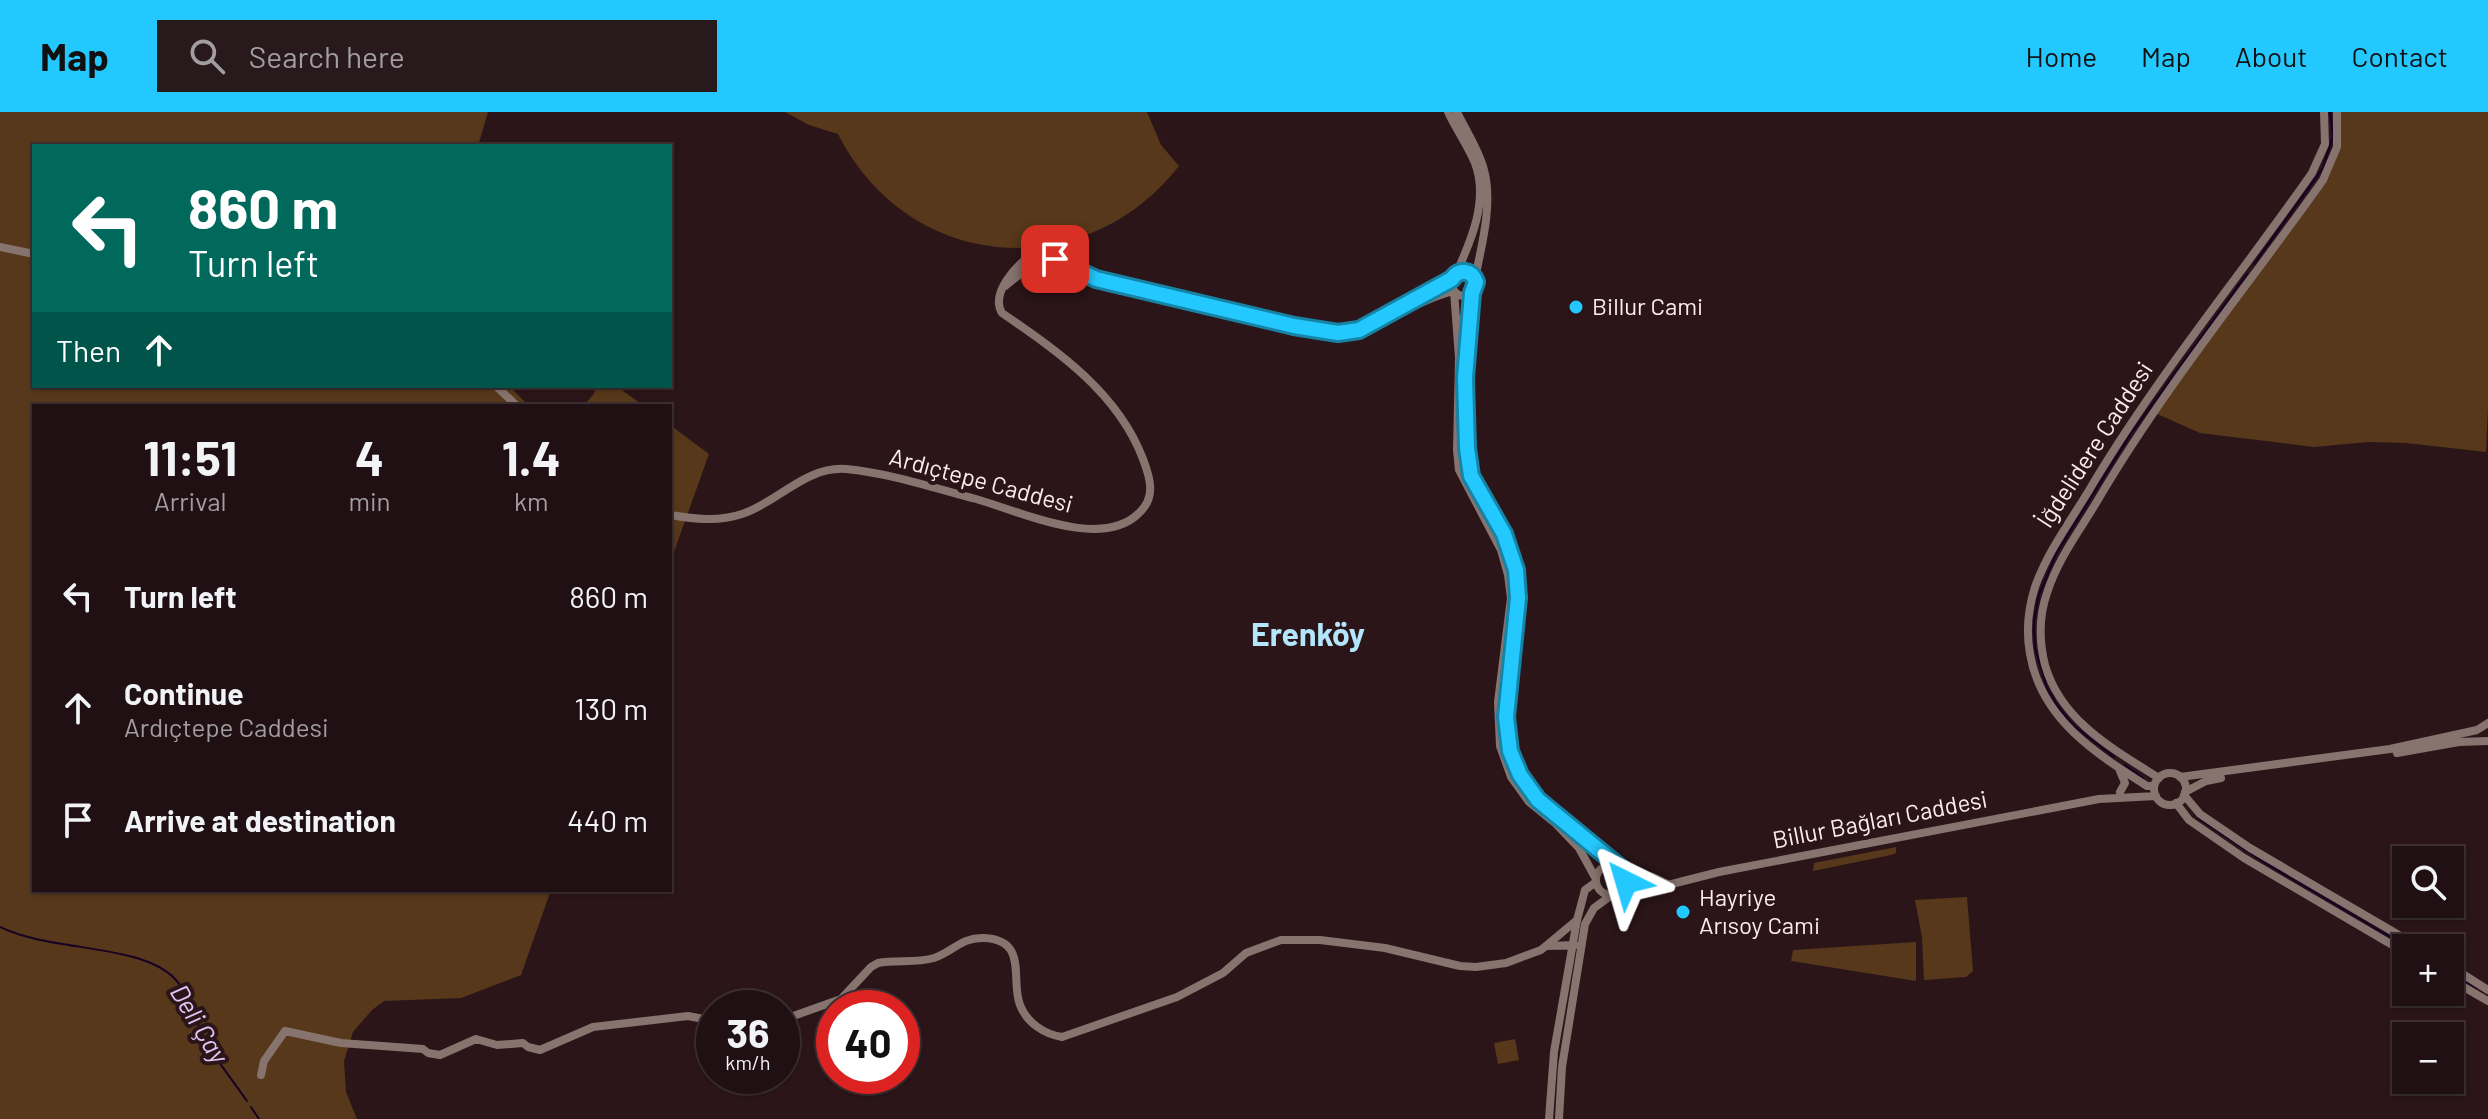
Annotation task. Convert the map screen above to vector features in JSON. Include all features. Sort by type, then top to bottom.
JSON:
[{"type":"street","points":[[1448,112],[1474,161],[1479,193],[1473,231],[1454,277],[1459,358],[1457,450],[1459,470],[1501,550],[1508,575],[1511,598],[1498,702],[1500,746],[1511,777],[1529,802],[1579,848],[1603,893],[1614,895]]},
{"type":"street","points":[[1457,112],[1484,169],[1487,186],[1476,286],[1472,293],[1465,378],[1467,448],[1471,476],[1504,534],[1516,570],[1518,598],[1506,717],[1510,751],[1520,775],[1538,800],[1617,866],[1625,875],[1626,882],[1624,889],[1590,913],[1576,945],[1554,1052],[1549,1119]]},
{"type":"street","name":"İğdelidere Caddesi","points":[[2156,787],[2147,786],[2113,764],[2060,720],[2048,704],[2030,655],[2028,616],[2035,588],[2052,550],[2130,423],[2312,173],[2325,144],[2324,112]]},
{"type":"street","name":"İğdelidere Caddesi","points":[[2156,787],[2125,756],[2074,716],[2060,698],[2045,663],[2041,638],[2041,617],[2047,592],[2063,556],[2141,430],[2323,180],[2337,147],[2337,112]]},
{"type":"street","points":[[0,247],[32,254]]},
{"type":"street","name":"Ardıçtepe Caddesi","points":[[672,515],[714,520],[741,514],[771,501],[819,471],[842,469],[871,472],[1076,528],[1106,528],[1134,518],[1148,502],[1151,489],[1149,475],[1132,434],[1111,402],[1077,370],[1043,341],[1002,313],[998,302],[1007,280],[1039,257],[1107,282],[1294,326],[1338,333],[1359,330],[1385,317]]},
{"type":"street","points":[[1385,317],[1465,271],[1475,278]]},
{"type":"street","points":[[1385,317],[1401,313],[1428,298],[1454,291],[1460,295],[1472,293]]},
{"type":"street","points":[[498,388],[515,404]]},
{"type":"street","points":[[2156,787],[2166,804],[2176,803],[2211,779],[2390,749],[2477,730],[2488,723]]},
{"type":"street","points":[[2099,799],[2156,787],[2169,773],[2180,777],[2322,765],[2459,742],[2488,741]]},
{"type":"street","points":[[2475,742],[2488,749]]},
{"type":"street","points":[[2120,792],[2125,783],[2113,764],[2125,756]]},
{"type":"street","points":[[2180,777],[2185,784],[2185,794],[2195,809],[2262,855],[2397,934]]},
{"type":"street","points":[[2195,809],[2195,792],[2200,784]]},
{"type":"street","points":[[2099,799],[2120,792],[2156,787]]},
{"type":"street","name":"Billur Bağları Caddesi","points":[[1614,895],[2099,799]]},
{"type":"street","points":[[2176,803],[2189,820],[2244,858],[2392,945]]},
{"type":"street","points":[[1559,1119],[1577,920],[1585,890],[1596,880],[1603,867],[1617,866],[1669,885]]},
{"type":"street","points":[[800,1014],[841,999],[878,963],[934,958],[966,939],[993,938],[1007,945],[1012,952],[1017,967],[1019,1004],[1035,1026],[1062,1037],[1177,997],[1223,973],[1246,953],[1281,940],[1320,940],[1385,948],[1460,966],[1491,966],[1524,958],[1548,946],[1577,920]]},
{"type":"street","points":[[1548,946],[1576,945]]},
{"type":"street","points":[[2464,975],[2488,990]]},
{"type":"street","points":[[2464,987],[2488,1001]]},
{"type":"street","points":[[261,1075],[264,1061],[285,1031],[341,1043],[423,1049],[440,1055],[476,1039],[497,1045],[523,1043],[540,1050],[593,1027],[696,1018]]},
{"type":"shaded area","points":[[0,112],[488,112],[479,144],[32,144],[32,388],[511,388],[530,404],[32,404],[32,892],[550,892],[521,975],[461,998],[384,1001],[372,1010],[353,1032],[344,1061],[346,1092],[357,1119],[0,1119]]},
{"type":"shaded area","points":[[785,112],[1147,112],[1161,145],[1179,166],[1140,205],[1095,231],[1048,245],[999,247],[952,237],[907,214],[869,180],[838,134],[809,125]]},
{"type":"shaded area","points":[[2338,112],[2488,112],[2486,452],[2406,443],[2368,442],[2314,447],[2200,433],[2155,413],[2333,163]]},
{"type":"shaded area","points":[[596,388],[619,388],[641,404],[585,404]]},
{"type":"shaded area","points":[[672,426],[709,454],[672,557]]},
{"type":"shaded area","points":[[1896,847],[1896,853],[1891,855],[1813,871],[1814,863]]},
{"type":"shaded area","points":[[1967,897],[1973,971],[1966,977],[1924,980],[1922,937],[1915,900]]},
{"type":"shaded area","points":[[1916,942],[1916,981],[1791,961],[1793,950]]},
{"type":"shaded area","points":[[1515,1039],[1519,1060],[1498,1064],[1494,1043]]},
{"type":"waterway","points":[[2254,264],[2323,168],[2333,136],[2330,112]]},
{"type":"waterway","points":[[2114,757],[2074,726],[2047,688],[2035,648],[2034,621],[2039,595],[2056,554],[2130,435],[2247,274]]},
{"type":"waterway","points":[[2125,765],[2143,778]]},
{"type":"waterway","points":[[2198,818],[2265,863],[2392,938]]},
{"type":"waterway","name":"Deli Çay","points":[[0,927],[44,941],[118,953],[160,967],[181,986],[205,1040],[247,1101]]},
{"type":"waterway","points":[[2464,980],[2477,988]]},
{"type":"waterway","name":"Deli Çay","points":[[251,1107],[259,1119]]},
{"type":"place","name":"Billur Cami","points":[[1576,307]]},
{"type":"place","name":"Hayriye Arısoy Cami","points":[[1683,912]]},
{"type":"district","name":"Erenköy","points":[[1308,635]]},
{"type":"route","points":[[1055,259],[1096,279],[1294,326],[1338,333],[1359,330],[1385,317],[1452,279],[1457,273],[1465,271],[1475,278],[1465,378],[1467,448],[1471,476],[1504,534],[1516,570],[1518,598],[1506,717],[1510,751],[1520,775],[1538,800],[1622,869],[1626,882]]}]
